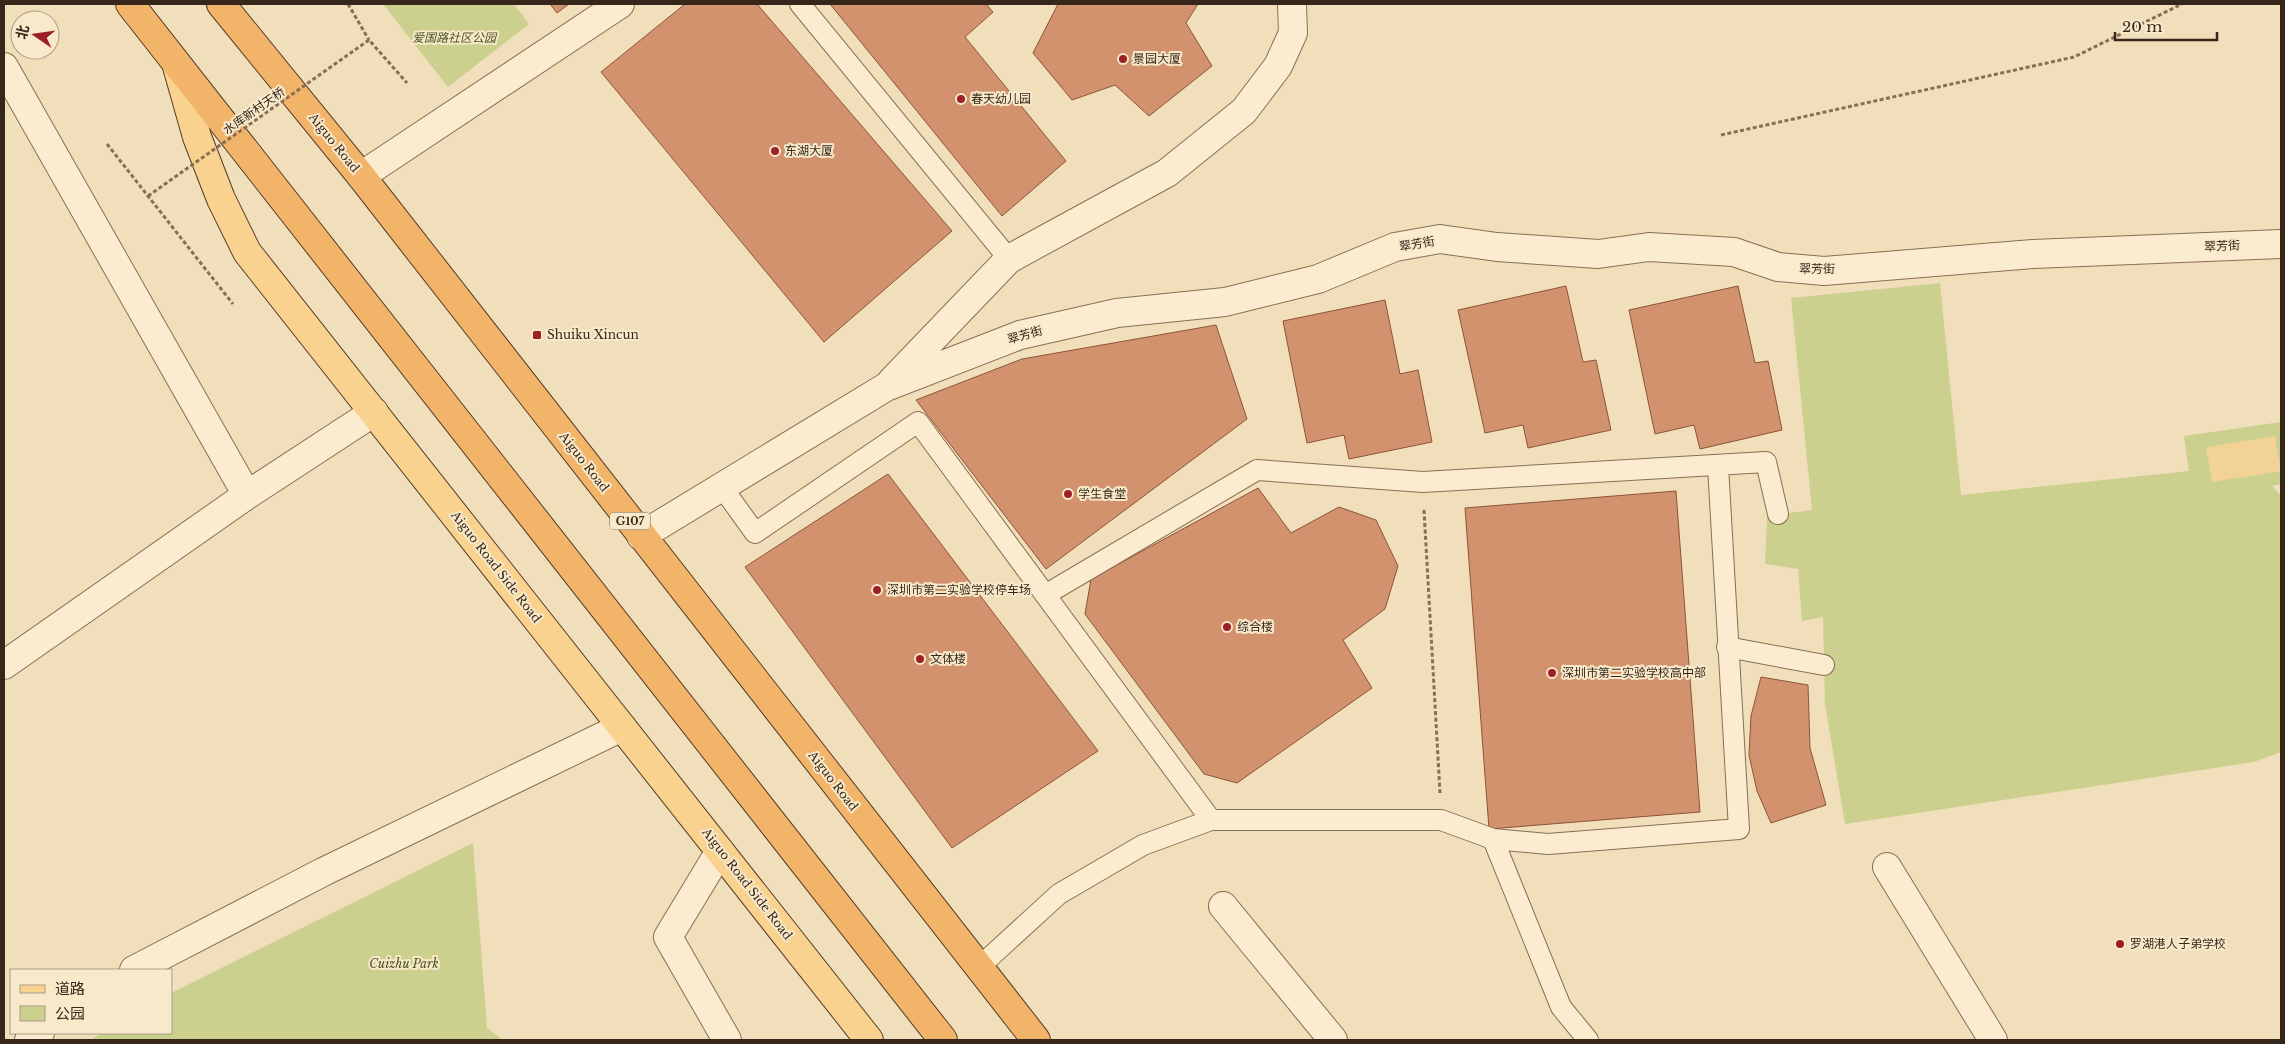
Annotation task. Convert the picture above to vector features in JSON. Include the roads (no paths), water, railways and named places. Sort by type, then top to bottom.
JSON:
[{"type":"highway","points":[[130,4],[943,1040]]},
{"type":"highway","name":"Aiguo Road","points":[[221,4],[361,176],[1036,1040]]},
{"type":"main road","name":"Aiguo Road Side Road","points":[[176,63],[197,137],[221,199],[248,252],[869,1040]]},
{"type":"street","points":[[361,176],[620,4]]},
{"type":"street","points":[[886,387],[1009,259],[1167,173],[1244,111],[1278,66],[1286,49],[1293,33],[1292,4]]},
{"type":"street","points":[[4,67],[247,495]]},
{"type":"street","name":"翠芳街","points":[[641,536],[886,387],[1020,335],[1117,312],[1225,302],[1318,279],[1395,247],[1440,239],[1497,246],[1598,254],[1649,247],[1734,252],[1778,267],[1824,271],[2033,254],[2281,244]]},
{"type":"street","points":[[4,665],[247,495],[374,412]]},
{"type":"street","points":[[136,969],[323,872],[622,727]]},
{"type":"street","points":[[720,851],[668,937],[727,1040]]},
{"type":"street","points":[[1887,867],[1993,1040]]},
{"type":"street","points":[[1223,906],[1333,1040]]},
{"type":"lane","points":[[800,4],[1009,259]]},
{"type":"lane","points":[[722,487],[755,533],[918,422],[1211,820]]},
{"type":"lane","points":[[1045,595],[1256,470],[1423,482],[1766,462],[1778,514]]},
{"type":"lane","points":[[978,968],[1059,894],[1143,845],[1211,820],[1441,820],[1493,839],[1548,844],[1739,829],[1718,466]]},
{"type":"lane","points":[[1727,647],[1824,665]]},
{"type":"lane","points":[[1493,839],[1561,1007],[1588,1040]]},
{"type":"place","name":"景园大厦","points":[[1123,59]]},
{"type":"place","name":"春天幼儿园","points":[[961,99]]},
{"type":"place","name":"东湖大厦","points":[[775,151]]},
{"type":"place","name":"Shuiku Xincun","points":[[537,335]]},
{"type":"place","name":"学生食堂","points":[[1068,494]]},
{"type":"place","name":"深圳市第二实验学校停车场","points":[[877,590]]},
{"type":"place","name":"综合楼","points":[[1227,627]]},
{"type":"place","name":"文体楼","points":[[920,659]]},
{"type":"place","name":"深圳市第二实验学校高中部","points":[[1552,673]]},
{"type":"place","name":"罗湖港人子弟学校","points":[[2120,944]]},
{"type":"park label","name":"爱国路社区公园","points":[[454,38]]},
{"type":"park label","name":"Cuizhu Park","points":[[404,964]]}]
